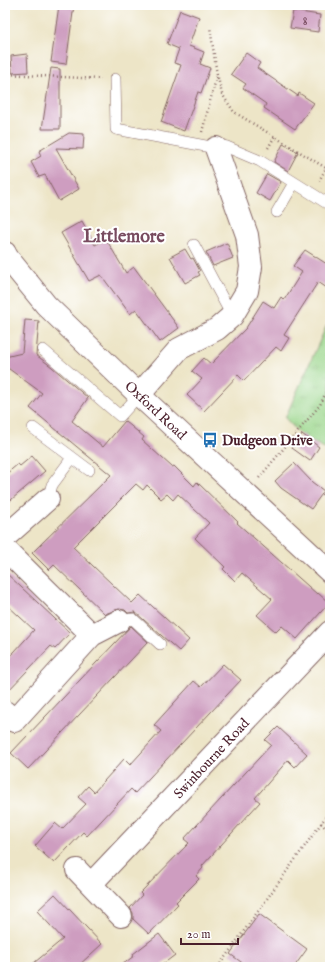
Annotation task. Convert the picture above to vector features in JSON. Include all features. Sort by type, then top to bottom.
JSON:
[{"type":"street","points":[[140,395],[178,349],[217,329],[232,316],[247,291],[251,267],[247,235],[208,146]]},
{"type":"street","name":"Oxford Road","points":[[6,256],[46,304],[140,395],[330,572]]},
{"type":"street","points":[[5,536],[48,499]]},
{"type":"street","points":[[5,549],[92,635]]},
{"type":"street","points":[[5,712],[14,721],[92,635],[120,622]]},
{"type":"street","name":"Swinbourne Road","points":[[121,916],[84,877],[330,632]]},
{"type":"lane","points":[[115,79],[116,129],[208,146],[227,147],[260,161],[330,205]]},
{"type":"lane","points":[[277,212],[294,183]]},
{"type":"lane","points":[[194,245],[232,316]]},
{"type":"lane","points":[[43,350],[120,416],[140,395]]},
{"type":"lane","points":[[34,428],[89,470]]},
{"type":"lane","points":[[48,499],[52,485],[72,458]]},
{"type":"lane","points":[[120,622],[133,619],[160,644]]},
{"type":"path","points":[[210,27],[217,74],[222,94],[234,112],[326,168],[312,194]]},
{"type":"path","points":[[5,74],[115,79]]},
{"type":"path","points":[[208,146],[217,74]]},
{"type":"path","points":[[246,493],[320,405],[330,384]]},
{"type":"path","points":[[218,967],[330,811]]},
{"type":"path","points":[[321,823],[330,833]]},
{"type":"green space","points":[[330,318],[330,451],[302,436],[285,418]]},
{"type":"building","points":[[59,5],[74,5],[66,64],[51,62]]},
{"type":"building","points":[[180,10],[199,17],[189,46],[204,52],[200,64],[210,68],[201,93],[198,92],[184,131],[161,122],[181,65],[174,63],[179,49],[167,44]]},
{"type":"building","points":[[293,11],[320,15],[318,32],[290,28]]},
{"type":"building","points":[[246,53],[260,63],[257,68],[298,96],[299,93],[314,103],[295,129],[264,108],[266,104],[243,88],[246,84],[231,74]]},
{"type":"building","points":[[27,54],[28,72],[12,73],[11,56]]},
{"type":"building","points":[[51,68],[60,69],[60,129],[42,129]]},
{"type":"building","points":[[69,133],[84,134],[83,149],[56,148],[79,189],[59,201],[45,175],[39,177],[31,162],[41,156],[39,151]]},
{"type":"building","points":[[283,144],[298,152],[288,171],[274,162]]},
{"type":"building","points":[[267,174],[281,182],[270,201],[256,193]]},
{"type":"building","points":[[82,221],[95,245],[106,239],[126,273],[134,267],[179,328],[160,342],[136,309],[130,314],[101,275],[89,281],[61,233]]},
{"type":"building","points":[[227,243],[233,258],[213,266],[206,252]]},
{"type":"building","points":[[185,249],[191,259],[193,258],[200,271],[198,272],[200,275],[185,283],[170,257]]},
{"type":"building","points":[[305,250],[330,266],[330,290],[318,282],[284,335],[289,338],[281,351],[276,347],[244,381],[238,375],[204,411],[187,395],[202,379],[192,371],[204,358],[211,364],[246,328],[263,301],[274,308],[281,297],[284,300],[302,272],[293,266]]},
{"type":"building","points":[[25,320],[39,321],[36,355],[88,398],[72,421],[103,447],[125,421],[144,437],[142,440],[172,467],[174,466],[194,486],[197,482],[238,522],[237,523],[329,603],[297,639],[282,626],[276,632],[257,615],[272,599],[242,573],[235,581],[223,569],[225,567],[195,538],[209,523],[178,494],[173,500],[167,494],[161,499],[147,485],[143,490],[136,484],[73,547],[132,603],[140,595],[189,640],[179,651],[135,612],[128,613],[125,610],[119,609],[105,614],[54,565],[49,570],[32,553],[111,475],[30,408],[42,393],[5,366],[5,357],[22,353]]},
{"type":"building","points":[[302,434],[319,447],[310,461],[292,448]]},
{"type":"building","points":[[32,456],[45,471],[5,505],[5,475],[18,464],[20,466]]},
{"type":"building","points":[[294,463],[312,482],[324,491],[311,509],[281,488],[275,481]]},
{"type":"building","points":[[5,572],[70,633],[55,649],[51,646],[5,694],[5,662],[34,630],[5,603]]},
{"type":"building","points":[[131,626],[148,642],[28,769],[11,753]]},
{"type":"building","points":[[223,664],[241,680],[135,793],[131,789],[87,836],[83,832],[54,863],[35,846],[55,823],[62,829],[86,804],[78,797],[88,786],[94,792],[124,759],[130,765],[161,731],[154,725],[194,681],[201,687]]},
{"type":"building","points":[[278,727],[307,754],[295,767],[288,760],[255,798],[260,802],[202,866],[203,868],[196,876],[199,879],[176,902],[178,904],[149,934],[133,919],[133,913],[130,908],[142,895],[140,893],[189,843],[184,839],[271,745],[265,740]]},
{"type":"building","points":[[55,894],[102,944],[77,967],[29,967],[63,939],[37,911]]},
{"type":"building","points":[[259,914],[307,949],[294,967],[248,967],[230,954]]},
{"type":"building","points":[[159,934],[175,955],[159,967],[119,967],[134,956],[133,954]]},
{"type":"place","name":"Dudgeon Drive","points":[[210,440]]},
{"type":"district","name":"Littlemore","points":[[124,236]]}]
